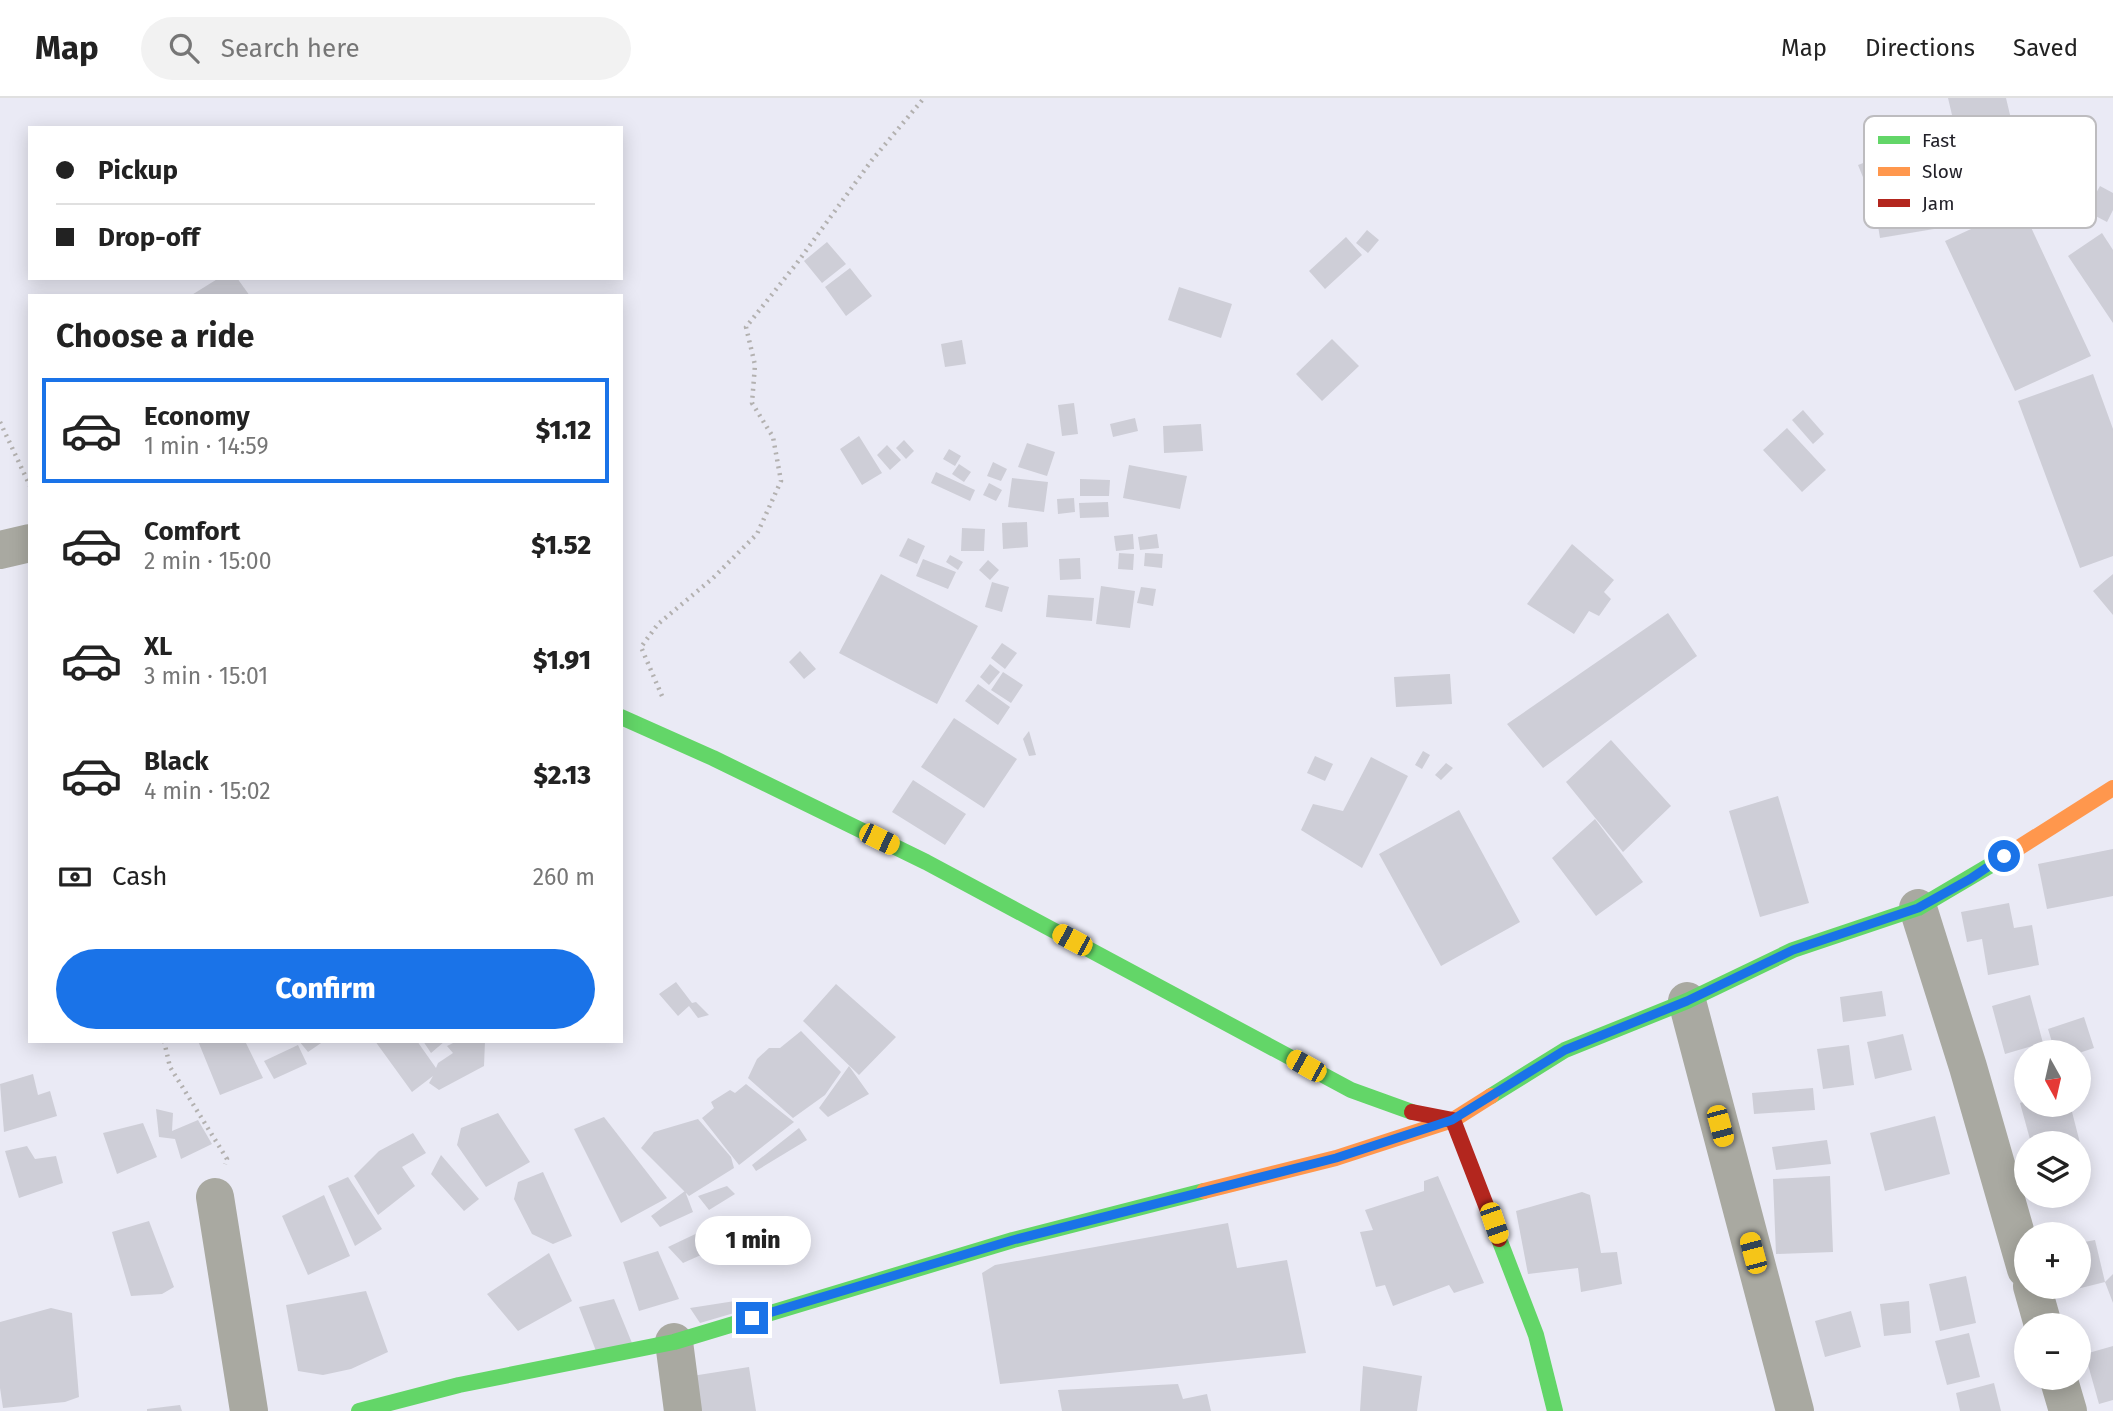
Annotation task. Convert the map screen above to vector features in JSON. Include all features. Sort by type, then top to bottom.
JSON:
[{"type":"street","points":[[0,550],[28,543]]},
{"type":"street","points":[[623,718],[926,862],[1351,1090],[1404,1110],[1452,1120]]},
{"type":"street","points":[[359,1411],[459,1385],[674,1342],[1013,1240],[1336,1158],[1452,1120],[1565,1050],[1687,1001],[1793,950],[1918,908],[1970,879],[2113,788]]},
{"type":"street","points":[[1918,908],[2014,1227]]},
{"type":"street","points":[[1687,1001],[1795,1411]]},
{"type":"street","points":[[1452,1120],[1536,1335],[1555,1411]]},
{"type":"street","points":[[215,1198],[249,1411]]},
{"type":"street","points":[[674,1342],[683,1411]]},
{"type":"street","points":[[2062,1390],[2068,1411]]},
{"type":"path","points":[[688,747],[656,684],[641,647],[658,624],[713,578],[757,534],[781,481],[773,437],[752,403],[755,365],[746,327],[797,263],[872,160],[924,98]]},
{"type":"path","points":[[0,422],[28,482]]},
{"type":"path","points":[[164,1043],[170,1066],[227,1159],[215,1198]]},
{"type":"building","points":[[1948,98],[2006,98],[2010,116],[1952,116]]},
{"type":"building","points":[[1864,163],[1864,180],[1858,165]]},
{"type":"building","points":[[2100,186],[2113,193],[2113,210],[2107,222],[2096,216],[2096,193]]},
{"type":"building","points":[[1878,228],[1940,228],[1880,238]]},
{"type":"building","points":[[1973,228],[2031,228],[2091,356],[2015,391],[1945,241]]},
{"type":"building","points":[[1367,230],[1379,240],[1368,253],[1356,243]]},
{"type":"building","points":[[2102,233],[2113,250],[2113,323],[2068,256]]},
{"type":"building","points":[[1346,237],[1362,255],[1325,289],[1309,271]]},
{"type":"building","points":[[827,242],[846,264],[822,283],[804,261]]},
{"type":"building","points":[[850,268],[872,296],[846,316],[825,287]]},
{"type":"building","points":[[216,280],[238,280],[249,294],[193,294]]},
{"type":"building","points":[[1179,287],[1232,304],[1221,338],[1168,320]]},
{"type":"building","points":[[1332,339],[1359,366],[1322,401],[1296,374]]},
{"type":"building","points":[[962,340],[966,364],[945,367],[941,344]]},
{"type":"building","points":[[2093,374],[2113,429],[2113,556],[2080,568],[2018,401]]},
{"type":"building","points":[[1074,403],[1078,434],[1062,436],[1058,405]]},
{"type":"building","points":[[1803,410],[1824,434],[1813,444],[1792,420]]},
{"type":"building","points":[[1135,418],[1138,431],[1113,437],[1110,424]]},
{"type":"building","points":[[1201,424],[1203,451],[1164,453],[1163,426]]},
{"type":"building","points":[[1787,428],[1826,470],[1802,492],[1763,450]]},
{"type":"building","points":[[859,436],[882,473],[862,485],[840,449]]},
{"type":"building","points":[[904,440],[914,451],[906,459],[896,448]]},
{"type":"building","points":[[1027,443],[1055,452],[1047,476],[1018,467]]},
{"type":"building","points":[[887,445],[901,460],[890,470],[877,455]]},
{"type":"building","points":[[949,449],[961,456],[955,466],[943,459]]},
{"type":"building","points":[[993,462],[1007,469],[1001,481],[987,476]]},
{"type":"building","points":[[959,464],[971,472],[964,482],[952,474]]},
{"type":"building","points":[[1129,465],[1187,476],[1180,509],[1123,498]]},
{"type":"building","points":[[936,472],[975,490],[970,501],[931,483]]},
{"type":"building","points":[[1012,478],[1048,482],[1044,512],[1008,507]]},
{"type":"building","points":[[1080,479],[1110,480],[1109,496],[1080,496]]},
{"type":"building","points":[[989,483],[1002,490],[996,501],[983,495]]},
{"type":"building","points":[[1074,498],[1075,512],[1058,514],[1057,499]]},
{"type":"building","points":[[1108,502],[1109,517],[1080,518],[1079,503]]},
{"type":"building","points":[[1027,522],[1028,547],[1003,549],[1002,523]]},
{"type":"building","points":[[962,528],[985,529],[984,551],[961,551]]},
{"type":"building","points":[[1133,534],[1134,549],[1116,551],[1114,536]]},
{"type":"building","points":[[1157,534],[1159,548],[1140,550],[1138,537]]},
{"type":"building","points":[[908,538],[925,546],[917,564],[899,556]]},
{"type":"building","points":[[1572,544],[1614,580],[1604,592],[1611,599],[1599,616],[1589,611],[1574,634],[1527,604]]},
{"type":"building","points":[[1119,553],[1134,554],[1133,570],[1118,569]]},
{"type":"building","points":[[1145,553],[1163,554],[1162,568],[1144,566]]},
{"type":"building","points":[[950,555],[963,562],[958,570],[946,562]]},
{"type":"building","points":[[1080,558],[1081,579],[1060,580],[1059,559]]},
{"type":"building","points":[[923,559],[956,572],[948,589],[916,576]]},
{"type":"building","points":[[988,560],[999,570],[990,580],[979,570]]},
{"type":"building","points":[[881,574],[978,626],[937,704],[839,653]]},
{"type":"building","points":[[2113,574],[2113,615],[2093,591]]},
{"type":"building","points":[[992,582],[1009,587],[1002,612],[985,607]]},
{"type":"building","points":[[1101,586],[1135,591],[1130,628],[1096,624]]},
{"type":"building","points":[[1141,587],[1156,589],[1153,606],[1137,603]]},
{"type":"building","points":[[1048,595],[1094,598],[1092,621],[1046,617]]},
{"type":"building","points":[[1668,613],[1697,656],[1543,768],[1507,724]]},
{"type":"building","points":[[1002,643],[1017,653],[1005,669],[991,658]]},
{"type":"building","points":[[800,651],[816,669],[804,679],[789,662]]},
{"type":"building","points":[[990,664],[1000,672],[989,685],[980,677]]},
{"type":"building","points":[[1003,672],[1023,685],[1011,703],[991,690]]},
{"type":"building","points":[[1450,674],[1452,704],[1396,707],[1394,677]]},
{"type":"building","points":[[978,684],[1010,707],[998,725],[965,701]]},
{"type":"building","points":[[954,718],[1017,759],[984,808],[921,767]]},
{"type":"building","points":[[1029,731],[1036,755],[1029,756],[1023,739]]},
{"type":"building","points":[[1611,740],[1671,806],[1623,852],[1566,782]]},
{"type":"building","points":[[1423,751],[1430,755],[1422,769],[1415,765]]},
{"type":"building","points":[[1315,756],[1333,764],[1325,781],[1307,773]]},
{"type":"building","points":[[1371,757],[1408,776],[1362,868],[1301,830],[1313,804],[1343,811]]},
{"type":"building","points":[[1446,763],[1453,768],[1441,780],[1435,775]]},
{"type":"building","points":[[913,780],[966,814],[945,845],[892,812]]},
{"type":"building","points":[[1778,796],[1809,903],[1760,917],[1729,811]]},
{"type":"building","points":[[1459,810],[1520,922],[1441,966],[1379,854]]},
{"type":"building","points":[[1595,819],[1643,882],[1596,916],[1552,858]]},
{"type":"building","points":[[2113,849],[2113,896],[2047,909],[2038,864]]},
{"type":"building","points":[[2009,903],[2014,928],[2032,925],[2039,965],[1988,975],[1982,939],[1967,942],[1961,912]]},
{"type":"building","points":[[676,982],[692,1003],[696,1002],[709,1015],[698,1018],[689,1006],[678,1016],[659,994]]},
{"type":"building","points":[[836,984],[896,1037],[859,1075],[803,1021]]},
{"type":"building","points":[[1882,991],[1886,1016],[1843,1022],[1840,997]]},
{"type":"building","points":[[2030,995],[2042,1040],[2014,1040],[2014,1051],[2005,1054],[1992,1006]]},
{"type":"building","points":[[2084,1017],[2094,1048],[2091,1049],[2091,1040],[2051,1040],[2048,1029]]},
{"type":"building","points":[[801,1031],[841,1072],[825,1095],[793,1118],[748,1078],[757,1059],[769,1048],[780,1048]]},
{"type":"building","points":[[1903,1034],[1912,1070],[1875,1079],[1867,1042]]},
{"type":"building","points":[[199,1043],[246,1043],[263,1078],[220,1095]]},
{"type":"building","points":[[301,1043],[321,1043],[308,1052]]},
{"type":"building","points":[[376,1043],[418,1043],[436,1068],[438,1063],[453,1053],[447,1046],[453,1043],[485,1043],[484,1066],[439,1090],[429,1083],[433,1076],[412,1092]]},
{"type":"building","points":[[424,1043],[443,1043],[431,1053]]},
{"type":"building","points":[[298,1045],[307,1064],[274,1079],[264,1061]]},
{"type":"building","points":[[1849,1045],[1854,1085],[1823,1089],[1817,1049]]},
{"type":"building","points":[[849,1066],[869,1094],[828,1117],[819,1108]]},
{"type":"building","points":[[33,1074],[38,1095],[50,1091],[57,1116],[4,1132],[0,1084]]},
{"type":"building","points":[[746,1084],[794,1122],[739,1165],[702,1118],[714,1108],[711,1102],[730,1090],[735,1093]]},
{"type":"building","points":[[1813,1088],[1815,1110],[1754,1114],[1752,1093]]},
{"type":"building","points":[[156,1109],[173,1113],[172,1131],[198,1120],[212,1144],[181,1159],[175,1139],[159,1137]]},
{"type":"building","points":[[498,1113],[530,1162],[486,1187],[457,1145],[461,1128]]},
{"type":"building","points":[[1935,1116],[1950,1174],[1885,1191],[1870,1133]]},
{"type":"building","points":[[604,1117],[667,1198],[621,1223],[574,1129]]},
{"type":"building","points":[[2024,1117],[2073,1117],[2077,1131],[2028,1131]]},
{"type":"building","points":[[698,1119],[731,1157],[734,1168],[689,1196],[641,1148],[654,1132]]},
{"type":"building","points":[[143,1123],[157,1157],[117,1174],[103,1133]]},
{"type":"building","points":[[799,1128],[807,1140],[756,1171],[752,1165]]},
{"type":"building","points":[[413,1133],[426,1153],[402,1167],[415,1186],[378,1215],[354,1176],[379,1151]]},
{"type":"building","points":[[1827,1140],[1831,1164],[1776,1170],[1772,1147]]},
{"type":"building","points":[[27,1146],[35,1159],[56,1156],[63,1183],[19,1198],[5,1151]]},
{"type":"building","points":[[441,1155],[479,1199],[464,1211],[431,1174]]},
{"type":"building","points":[[543,1172],[572,1236],[553,1244],[532,1234],[514,1199],[518,1182]]},
{"type":"building","points":[[1438,1176],[1484,1283],[1454,1293],[1449,1285],[1393,1306],[1385,1285],[1376,1287],[1360,1232],[1373,1230],[1365,1210],[1424,1191],[1424,1181]]},
{"type":"building","points":[[1830,1176],[1833,1252],[1776,1254],[1773,1179]]},
{"type":"building","points":[[348,1177],[382,1229],[355,1246],[328,1186]]},
{"type":"building","points":[[727,1186],[735,1194],[709,1210],[698,1196]]},
{"type":"building","points":[[685,1191],[693,1212],[660,1227],[651,1216]]},
{"type":"building","points":[[1582,1192],[1590,1195],[1601,1253],[1617,1252],[1622,1284],[1581,1292],[1578,1268],[1528,1274],[1516,1211]]},
{"type":"building","points":[[324,1195],[350,1256],[308,1275],[282,1216]]},
{"type":"building","points":[[149,1221],[174,1287],[162,1294],[131,1296],[112,1232]]},
{"type":"building","points":[[1228,1223],[1237,1268],[1287,1260],[1306,1353],[1000,1384],[982,1273],[995,1265]]},
{"type":"building","points":[[706,1229],[719,1247],[683,1263],[668,1247]]},
{"type":"building","points":[[2095,1240],[2105,1282],[2091,1286],[2091,1241]]},
{"type":"building","points":[[658,1251],[679,1299],[639,1311],[623,1262]]},
{"type":"building","points":[[549,1253],[572,1301],[518,1331],[487,1294]]},
{"type":"building","points":[[2113,1274],[2113,1303],[2105,1282]]},
{"type":"building","points":[[1966,1276],[1976,1323],[1940,1331],[1929,1284]]},
{"type":"building","points":[[366,1291],[388,1352],[351,1369],[323,1375],[298,1371],[286,1305]]},
{"type":"building","points":[[614,1299],[632,1343],[596,1351],[579,1307]]},
{"type":"building","points":[[735,1301],[734,1313],[700,1323],[690,1308]]},
{"type":"building","points":[[1909,1301],[1911,1333],[1884,1336],[1880,1304]]},
{"type":"building","points":[[51,1308],[72,1313],[79,1397],[65,1402],[3,1408],[0,1388],[0,1322]]},
{"type":"building","points":[[1851,1311],[1861,1347],[1825,1357],[1815,1321]]},
{"type":"building","points":[[1969,1333],[1980,1377],[1947,1385],[1935,1341]]},
{"type":"building","points":[[2113,1346],[2113,1400],[2099,1404],[2091,1375],[2091,1352]]},
{"type":"building","points":[[1363,1366],[1422,1376],[1417,1411],[1360,1411]]},
{"type":"building","points":[[749,1367],[756,1411],[699,1411],[692,1376]]},
{"type":"building","points":[[1994,1383],[2001,1411],[1960,1411],[1956,1393]]},
{"type":"building","points":[[1178,1384],[1183,1399],[1207,1394],[1211,1411],[1062,1411],[1058,1390]]},
{"type":"building","points":[[180,1405],[182,1411],[147,1411],[147,1409]]},
{"type":"traffic: fast","points":[[623,718],[713,758],[926,862],[1351,1090],[1412,1112]]},
{"type":"traffic: fast","points":[[1491,1096],[1565,1050],[1687,1001],[1793,950],[1918,908],[2001,859]]},
{"type":"traffic: fast","points":[[359,1411],[459,1385],[674,1342],[1013,1240],[1204,1191]]},
{"type":"traffic: fast","points":[[1499,1239],[1536,1335],[1555,1411]]},
{"type":"traffic: slow","points":[[2001,859],[2113,788]]},
{"type":"traffic: slow","points":[[1204,1191],[1336,1158],[1453,1120],[1491,1096]]},
{"type":"traffic: jam","points":[[1412,1112],[1453,1120],[1499,1239]]},
{"type":"route","points":[[752,1318],[1013,1240],[1336,1158],[1452,1120],[1565,1050],[1687,1001],[1793,950],[1918,908],[2004,856]]}]
